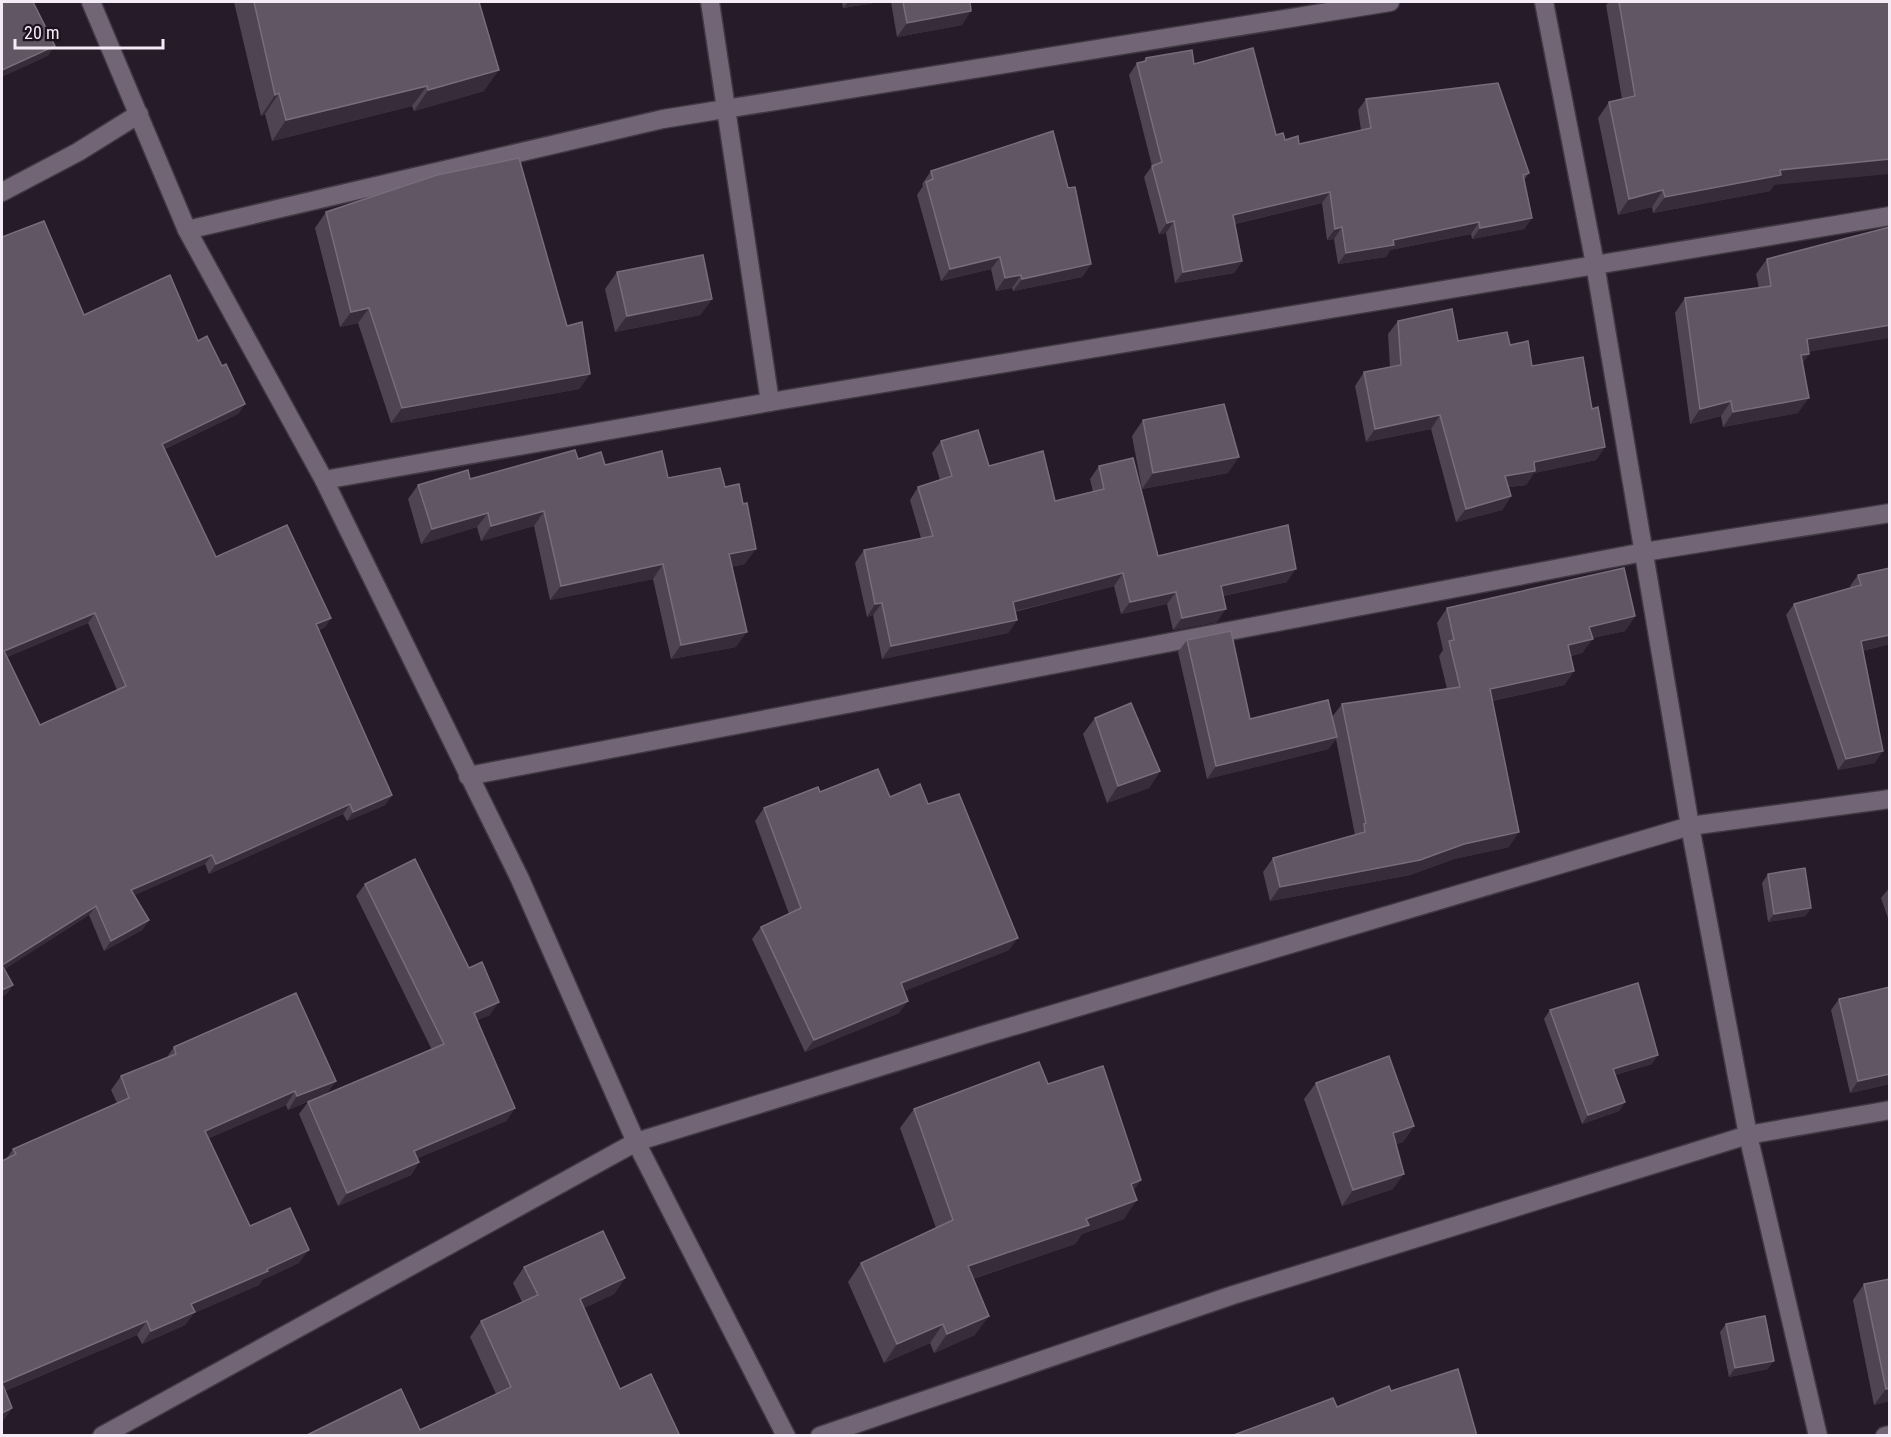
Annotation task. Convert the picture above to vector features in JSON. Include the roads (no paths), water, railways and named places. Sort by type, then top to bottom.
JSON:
[{"type":"street","points":[[91,2],[188,230],[324,480],[520,879],[636,1142],[786,1436]]},
{"type":"street","points":[[710,2],[724,110],[770,402]]},
{"type":"street","points":[[188,230],[663,119],[1390,2]]},
{"type":"street","points":[[1544,2],[1595,264],[1690,826],[1748,1135],[1818,1436]]},
{"type":"street","points":[[2,192],[78,152],[139,114]]},
{"type":"street","points":[[324,480],[770,402],[1890,216]]},
{"type":"street","points":[[468,776],[1644,552],[1890,513]]},
{"type":"street","points":[[102,1436],[636,1142],[983,1035],[1690,826],[1890,798]]},
{"type":"street","points":[[820,1436],[1233,1295],[1748,1135],[1890,1110]]}]
